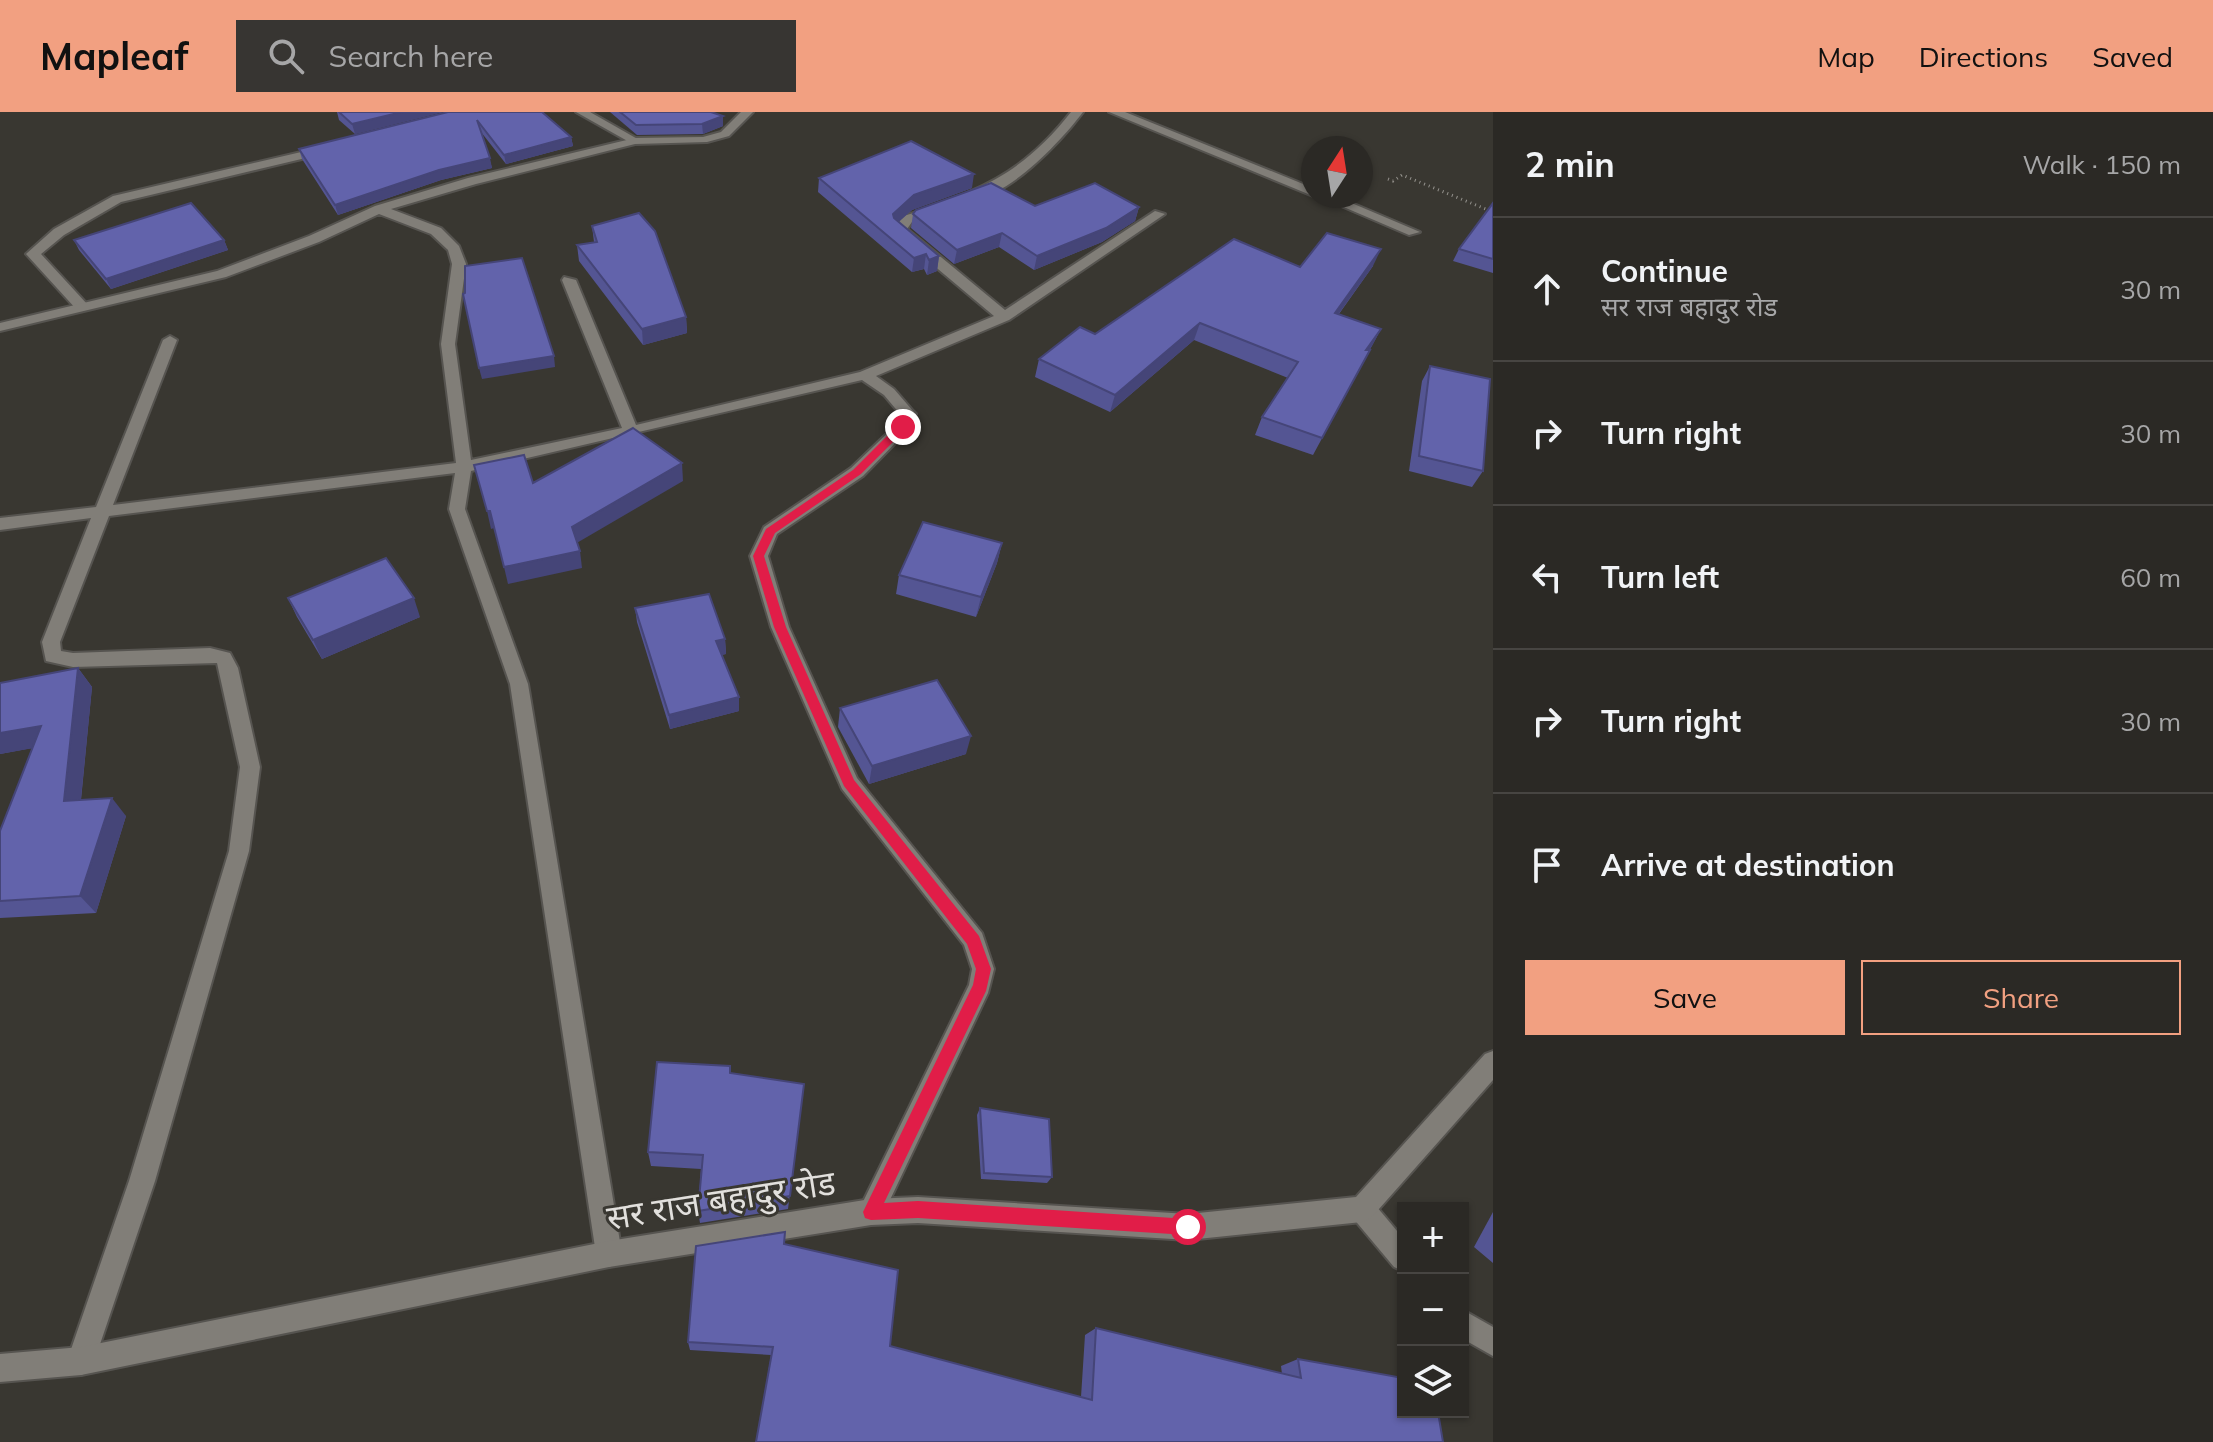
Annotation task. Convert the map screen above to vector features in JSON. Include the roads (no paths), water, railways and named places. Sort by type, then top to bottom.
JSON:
[{"type":"street","points":[[582,112],[635,141]]},
{"type":"street","points":[[0,327],[221,274],[314,239],[379,209],[472,181],[635,141],[703,140],[725,134],[747,112]]},
{"type":"street","points":[[966,197],[996,186],[1043,155],[1077,112]]},
{"type":"street","points":[[1115,112],[1301,187]]},
{"type":"street","points":[[82,307],[33,254],[59,232],[117,199],[340,146]]},
{"type":"street","points":[[951,203],[907,219],[900,230],[1004,317]]},
{"type":"street","points":[[1354,208],[1414,232]]},
{"type":"street","points":[[379,209],[436,231],[454,249],[459,264],[448,344],[464,467],[457,509],[519,684],[609,1254]]},
{"type":"street","points":[[0,524],[464,467],[865,375],[1004,317],[1159,214]]},
{"type":"street","points":[[569,280],[631,431]]},
{"type":"street","points":[[81,1361],[142,1181],[239,851],[250,767],[229,668],[223,658],[210,655],[73,660],[53,656],[51,642],[170,340]]},
{"type":"street","points":[[865,375],[903,406],[908,414],[903,427],[857,472],[770,531],[759,556],[780,627],[849,783],[974,940],[983,969],[980,986],[871,1212]]},
{"type":"street","points":[[1397,1251],[1362,1209],[1493,1062]]},
{"type":"street","name":"सर राज बहादुर रोड","points":[[0,1368],[81,1361],[609,1254],[871,1212],[918,1210],[1188,1227],[1362,1209]]},
{"type":"street","points":[[1469,1328],[1493,1342]]}]
